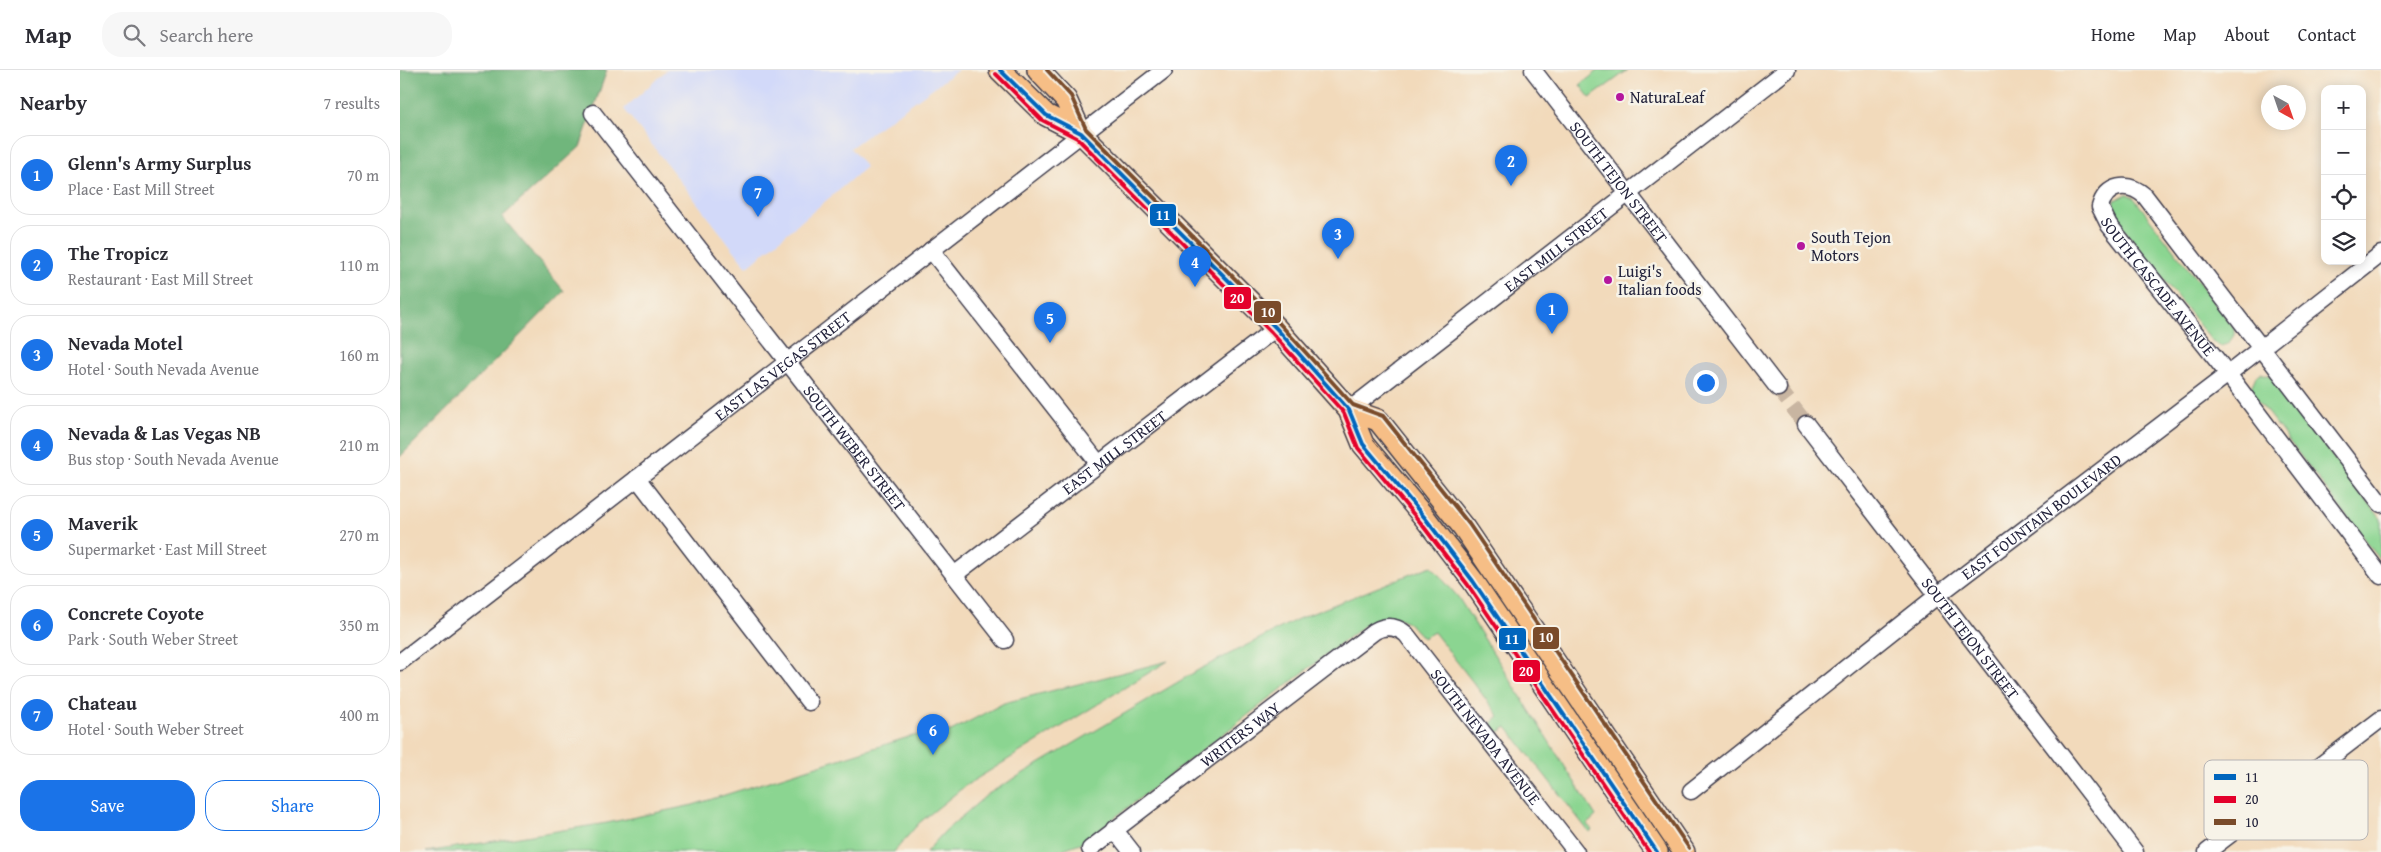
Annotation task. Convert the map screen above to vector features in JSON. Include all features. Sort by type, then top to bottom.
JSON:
[{"type":"main road","points":[[1000,70],[1046,115],[1081,133],[1276,328],[1349,410],[1363,444],[1425,518],[1473,581],[1656,852]]},
{"type":"main road","points":[[1038,70],[1066,100],[1081,133]]},
{"type":"main road","points":[[1349,410],[1378,420],[1464,528],[1684,852]]},
{"type":"street","name":"EAST LAS VEGAS STREET","points":[[400,662],[1164,70]]},
{"type":"street","name":"SOUTH TEJON STREET","points":[[1533,70],[1778,388]]},
{"type":"street","name":"EAST MILL STREET","points":[[1349,410],[1787,70]]},
{"type":"street","name":"SOUTH WEBER STREET","points":[[593,113],[1005,640]]},
{"type":"street","name":"SOUTH CASCADE AVENUE","points":[[2381,504],[2145,196],[2138,190],[2123,186],[2116,186],[2110,190],[2102,199],[2100,208],[2108,225],[2228,374],[2381,576]]},
{"type":"street","points":[[931,250],[1099,464]]},
{"type":"street","name":"EAST FOUNTAIN BOULEVARD","points":[[1691,791],[1938,595],[2228,374],[2381,254]]},
{"type":"street","name":"EAST MILL STREET","points":[[954,575],[1276,328]]},
{"type":"street","name":"SOUTH TEJON STREET","points":[[1806,424],[2135,852]]},
{"type":"street","points":[[637,478],[809,702]]},
{"type":"street","name":"WRITERS WAY","points":[[1090,848],[1375,630],[1392,627]]},
{"type":"street","name":"SOUTH NEVADA AVENUE","points":[[1392,627],[1396,627],[1406,634],[1576,852]]},
{"type":"street","points":[[2327,760],[2381,719]]},
{"type":"street","points":[[1114,829],[1132,852]]},
{"type":"street","points":[[2207,852],[2223,840]]},
{"type":"shaded area","points":[[667,70],[958,70],[850,148],[866,167],[747,267],[624,109]]},
{"type":"green space","points":[[400,70],[607,70],[580,147],[502,217],[564,291],[400,457]]},
{"type":"green space","points":[[1599,70],[1628,70],[1590,98],[1580,85]]},
{"type":"green space","points":[[2127,194],[2133,197],[2234,328],[2234,335],[2228,344],[2221,346],[2211,340],[2113,215],[2112,205],[2115,200]]},
{"type":"green space","points":[[2261,373],[2270,376],[2381,519],[2381,561],[2250,390],[2256,376]]},
{"type":"green space","points":[[1431,566],[1458,597],[1596,816],[1587,824],[1592,830],[1589,832],[1507,727],[1499,732],[1495,731],[1491,723],[1499,716],[1434,632],[1423,638],[1404,620],[1392,617],[1366,624],[1083,842],[1055,852],[926,852],[945,831],[988,794],[1200,669],[1298,619]]},
{"type":"green space","points":[[1168,661],[965,786],[919,823],[894,852],[426,852],[607,823],[693,805],[912,736],[951,731],[1004,703]]},
{"type":"tunnel","points":[[1778,388],[1806,424]]},
{"type":"transit line","name":"11","points":[[1000,70],[1046,115],[1081,133],[1276,328],[1349,410],[1363,444],[1425,518],[1473,581],[1657,852]]},
{"type":"transit line","name":"10","points":[[1047,70],[1071,96],[1086,129],[1280,324],[1353,405],[1383,416],[1469,524],[1689,848]]},
{"type":"transit line","name":"20","points":[[996,74],[1042,120],[1077,138],[1271,332],[1344,413],[1358,448],[1420,522],[1468,585],[1649,852]]},
{"type":"place","name":"NaturaLeaf","points":[[1620,97]]},
{"type":"place","name":"The Tropicz","points":[[1511,186]]},
{"type":"place","name":"Chateau","points":[[758,217]]},
{"type":"place","name":"South Tejon Motors","points":[[1801,246]]},
{"type":"place","name":"Nevada Motel","points":[[1338,259]]},
{"type":"place","name":"Luigi's Italian foods","points":[[1608,280]]},
{"type":"place","name":"Nevada & Las Vegas NB","points":[[1195,287]]},
{"type":"place","name":"Glenn's Army Surplus","points":[[1552,334]]},
{"type":"place","name":"Maverik","points":[[1050,343]]},
{"type":"place","name":"Concrete Coyote","points":[[933,755]]}]
